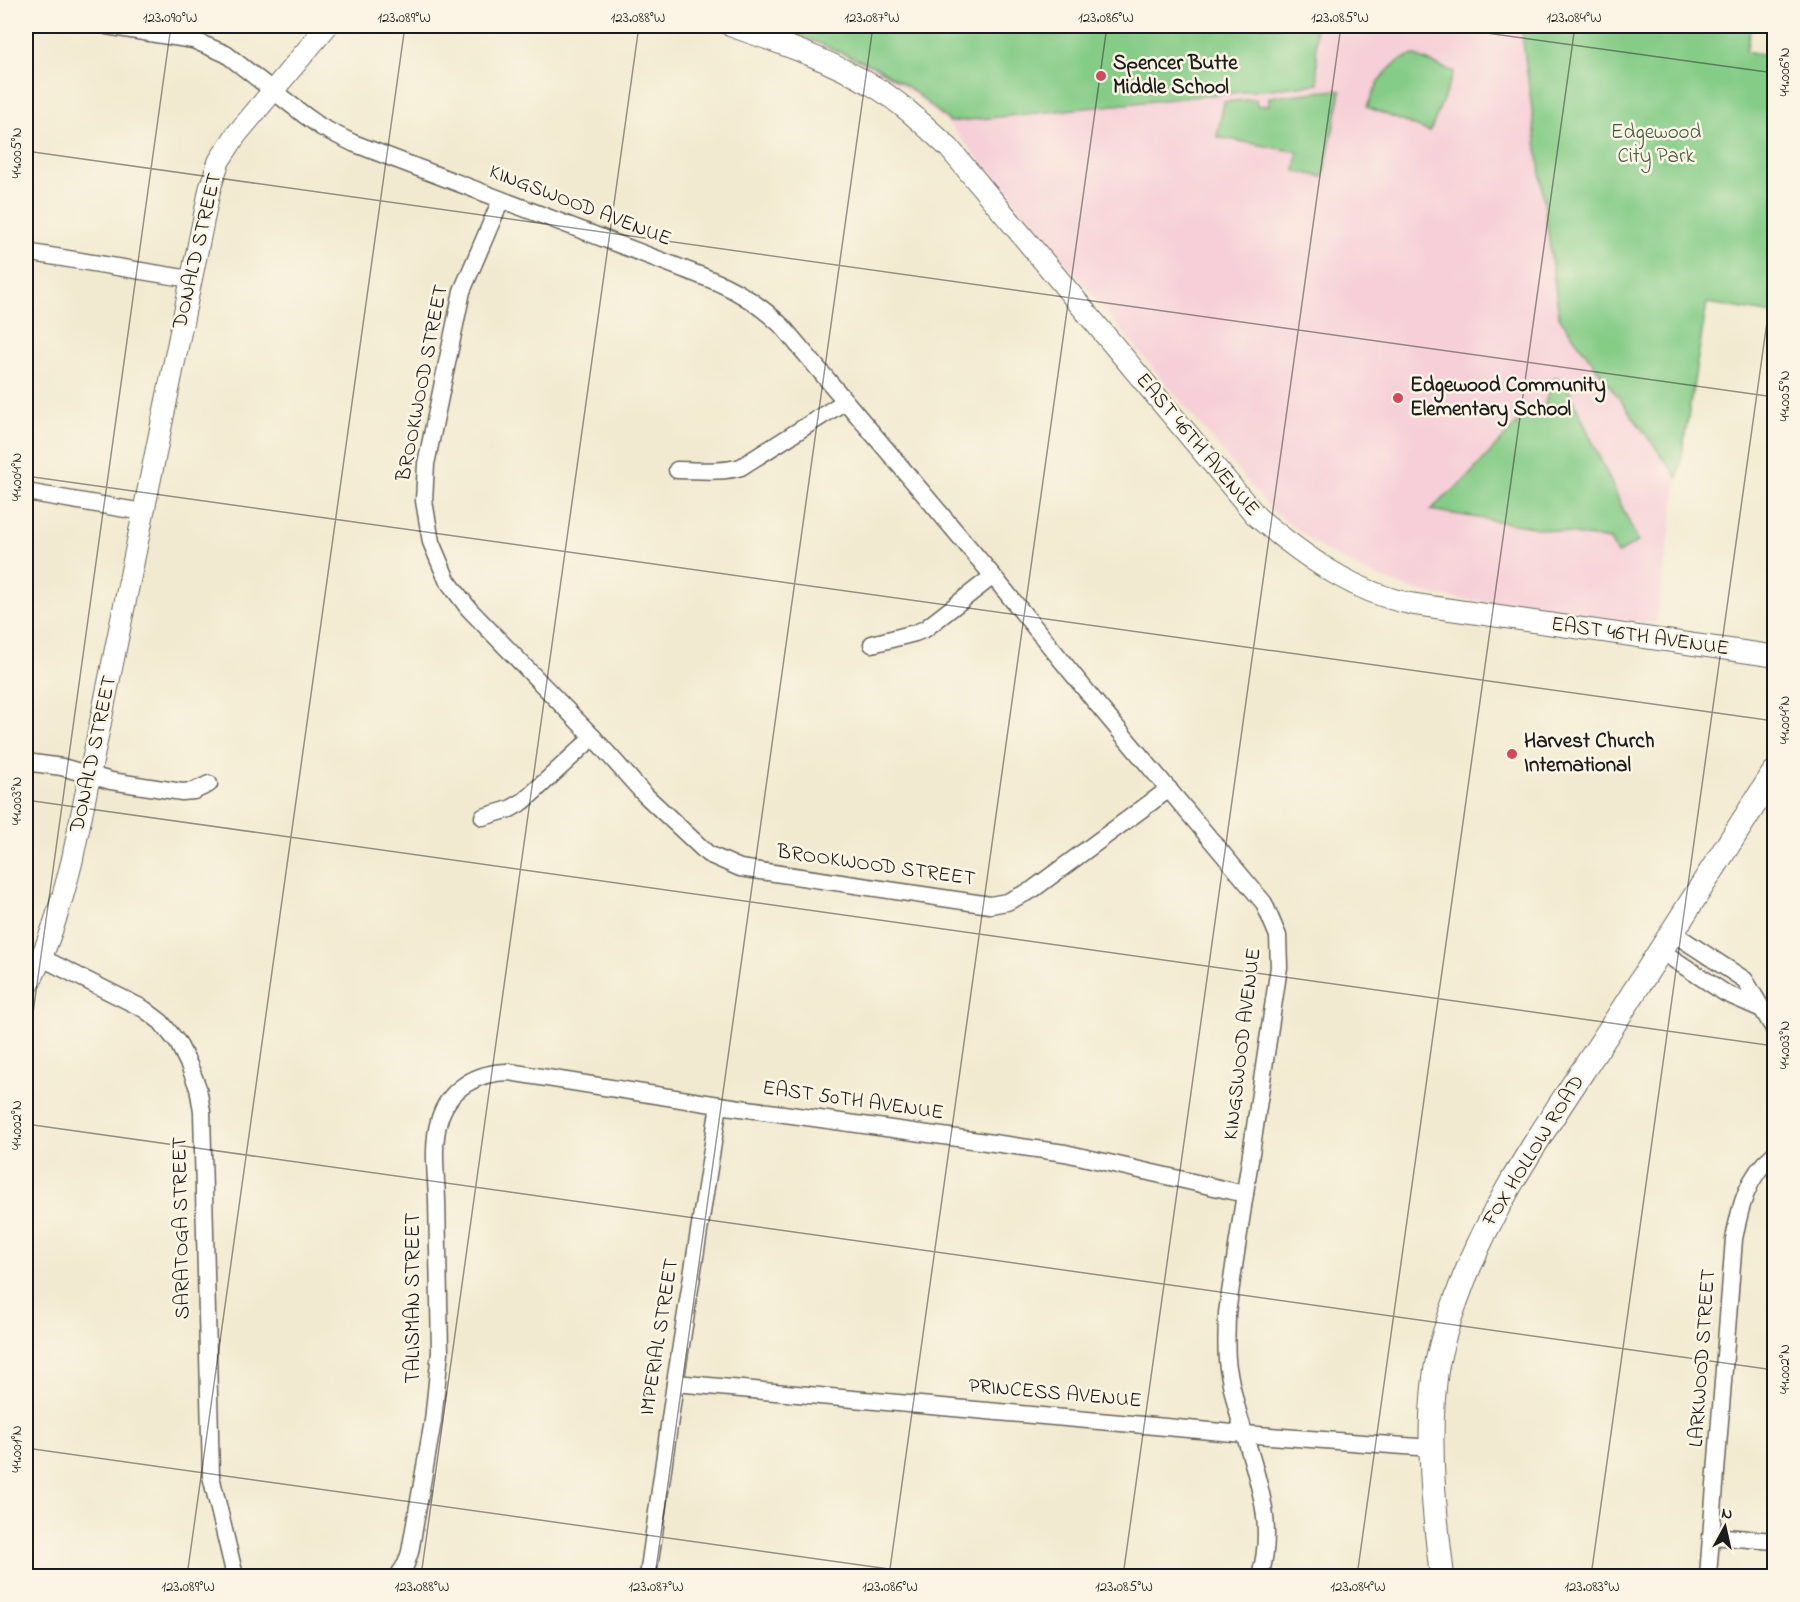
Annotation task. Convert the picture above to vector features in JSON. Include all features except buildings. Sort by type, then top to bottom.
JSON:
[{"type":"main road","name":"FOX HOLLOW ROAD","points":[[1442,1576],[1434,1512],[1431,1448],[1435,1377],[1444,1333],[1472,1257],[1515,1174],[1667,942],[1774,772]]},
{"type":"street","name":"KINGSWOOD AVENUE","points":[[107,26],[193,40],[226,54],[321,127],[353,143],[707,278],[743,294],[782,326],[1264,903],[1278,936],[1279,967],[1227,1312],[1227,1365],[1244,1434],[1262,1492],[1267,1532],[1260,1576]]},
{"type":"street","name":"DONALD STREET","points":[[26,990],[59,915],[91,775],[210,188],[219,160],[236,135],[327,26]]},
{"type":"street","name":"EAST 46TH AVENUE","points":[[731,26],[826,62],[876,87],[912,114],[949,148],[1257,517],[1302,554],[1369,590],[1412,604],[1774,656]]},
{"type":"street","name":"BROOKWOOD STREET","points":[[501,200],[462,291],[426,464],[424,501],[431,542],[439,564],[458,596],[665,816],[708,854],[740,868],[767,873],[990,905],[1007,902],[1032,890],[1169,789]]},
{"type":"street","points":[[26,252],[190,279]]},
{"type":"street","points":[[677,470],[716,471],[741,467],[844,402]]},
{"type":"street","points":[[26,492],[143,512]]},
{"type":"street","points":[[872,644],[925,629],[993,576]]},
{"type":"street","points":[[483,818],[510,809],[524,801],[593,737]]},
{"type":"street","points":[[26,762],[62,767],[111,781],[189,792],[209,784]]},
{"type":"street","points":[[1667,942],[1725,993],[1764,1010]]},
{"type":"street","points":[[1667,942],[1745,980],[1774,1029]]},
{"type":"street","name":"SARATOGA STREET","points":[[42,958],[144,1009],[161,1022],[178,1042],[198,1088],[202,1112],[211,1476],[235,1576]]},
{"type":"street","name":"EAST 50TH AVENUE","points":[[456,1092],[482,1075],[509,1072],[719,1105],[1065,1153],[1245,1194]]},
{"type":"street","name":"TALISMAN STREET","points":[[398,1576],[410,1552],[436,1391],[440,1352],[436,1136],[439,1120],[446,1105],[456,1092]]},
{"type":"street","name":"IMPERIAL STREET","points":[[648,1576],[675,1383],[719,1105]]},
{"type":"street","name":"LARKWOOD STREET","points":[[1708,1576],[1734,1239],[1738,1214],[1746,1191],[1754,1175],[1774,1154]]},
{"type":"street","name":"PRINCESS AVENUE","points":[[675,1383],[1244,1434],[1431,1448]]},
{"type":"street","points":[[1712,1536],[1774,1541]]},
{"type":"shaded area","name":"Edgewood Community Elementary School","points":[[766,26],[1521,26],[1559,317],[1678,478],[1656,624],[1433,595],[1370,574],[1326,551],[1272,511],[952,127],[911,93],[878,72],[839,53]]},
{"type":"green space","name":"Spencer Butte Middle School","points":[[777,26],[1315,26],[1318,84],[950,122],[911,89],[878,68]]},
{"type":"green space","name":"Edgewood City Park","points":[[1521,26],[1751,26],[1746,52],[1774,57],[1774,314],[1707,303],[1678,478],[1559,317]]},
{"type":"green space","points":[[1413,55],[1454,72],[1430,132],[1367,107],[1374,90],[1390,68],[1404,58]]},
{"type":"green space","points":[[1341,91],[1323,177],[1295,171],[1298,152],[1217,137],[1224,102],[1256,99],[1257,106],[1269,105],[1269,97]]},
{"type":"green space","points":[[1556,377],[1565,381],[1638,542],[1617,554],[1610,540],[1430,510],[1462,483],[1532,407],[1539,406],[1539,410],[1544,407],[1552,381]]},
{"type":"place","name":"Spencer Butte Middle School","points":[[1101,76]]},
{"type":"place","name":"Edgewood Community Elementary School","points":[[1398,398]]},
{"type":"place","name":"Harvest Church International","points":[[1512,754]]}]
